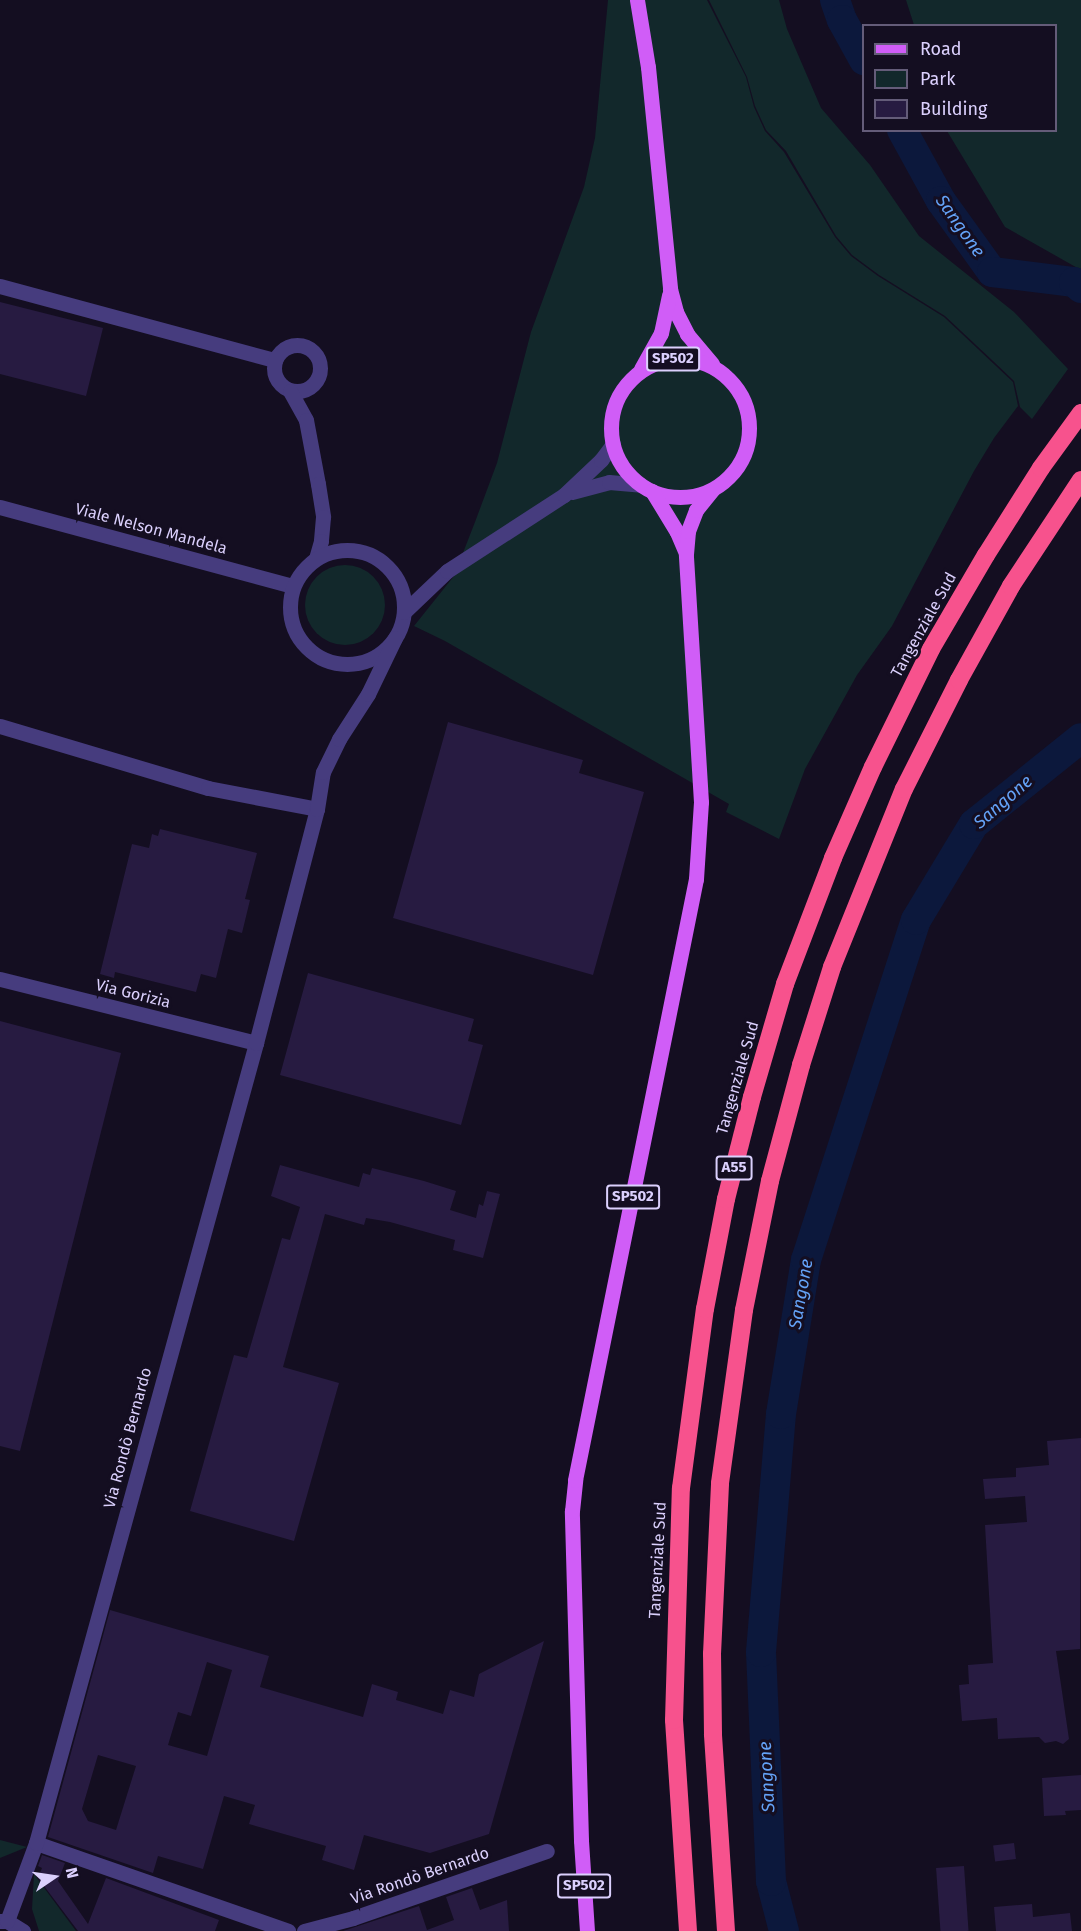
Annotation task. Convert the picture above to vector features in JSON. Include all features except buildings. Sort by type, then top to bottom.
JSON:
[{"type":"highway","name":"Tangenziale Sud","points":[[688,1931],[674,1720],[678,1547],[689,1414],[726,1199],[752,1097],[785,984],[833,858],[873,767],[931,649],[1041,468],[1081,413]]},
{"type":"highway","name":"A55","points":[[726,1931],[713,1734],[712,1654],[720,1483],[744,1310],[770,1181],[801,1065],[832,967],[900,799],[959,680],[1011,586],[1081,480]]},
{"type":"main road","name":"SP502","points":[[587,1931],[581,1828],[573,1511],[575,1480],[686,938],[700,847],[701,802],[686,554],[688,531],[696,510],[712,490],[727,479],[738,466],[746,450],[750,432],[748,414],[742,397],[732,382],[718,370],[687,334],[676,312],[670,289],[648,67],[638,0]]},
{"type":"main road","name":"SP502","points":[[640,372],[661,333],[670,289]]},
{"type":"main road","name":"SP502","points":[[712,490],[688,497],[663,495],[646,488],[628,474],[613,444],[611,424],[615,404],[629,381],[654,363],[687,359],[718,370]]},
{"type":"main road","name":"SP502","points":[[646,488],[676,532],[686,554]]},
{"type":"street","points":[[0,286],[275,360]]},
{"type":"street","points":[[290,391],[306,390],[317,380],[320,365],[318,358],[307,347],[292,345],[285,348],[275,360],[273,368],[278,382],[290,391],[306,420],[323,517],[321,541],[316,558]]},
{"type":"street","points":[[404,612],[447,571],[564,495],[601,460],[613,444]]},
{"type":"street","points":[[564,495],[609,482],[646,488]]},
{"type":"street","name":"Viale Nelson Mandela","points":[[0,507],[294,586]]},
{"type":"street","points":[[350,549],[368,553],[383,562],[395,575],[402,591],[404,612],[395,638],[376,657],[363,662],[345,664],[327,661],[311,652],[299,638],[291,622],[290,604],[294,586],[303,570],[316,558],[333,551],[350,549]]},
{"type":"street","name":"Via Rondò Bernardo","points":[[4,1921],[36,1843],[256,1043],[317,809],[323,772],[339,739],[368,694],[395,638]]},
{"type":"street","points":[[0,726],[208,788],[317,809]]},
{"type":"street","name":"Via Gorizia","points":[[0,979],[256,1043]]},
{"type":"street","points":[[36,1843],[288,1931]]},
{"type":"street","name":"Via Rondò Bernardo","points":[[304,1931],[353,1918],[547,1851]]},
{"type":"street","points":[[4,1921],[23,1931]]},
{"type":"green space","points":[[608,0],[707,0],[746,77],[754,107],[765,131],[784,152],[835,237],[851,256],[878,276],[944,317],[1013,382],[1018,406],[994,438],[974,471],[892,626],[857,675],[805,769],[779,839],[726,812],[729,804],[445,641],[414,626],[454,576],[475,522],[497,463],[531,332],[584,187],[595,138]]},
{"type":"green space","points":[[709,0],[779,0],[787,29],[821,108],[870,165],[919,236],[1014,312],[1068,369],[1032,419],[1020,407],[1014,381],[945,316],[879,275],[852,255],[836,236],[786,151],[766,130],[755,106],[747,77]]},
{"type":"green space","points":[[906,0],[1081,0],[1081,270],[1005,227],[948,132],[1057,132],[1057,24],[914,24]]},
{"type":"green space","points":[[337,565],[353,565],[374,576],[385,597],[385,613],[374,634],[353,645],[337,645],[323,639],[311,627],[305,613],[305,597],[311,583],[323,571]]},
{"type":"green space","points":[[0,1840],[27,1847],[0,1858]]},
{"type":"green space","points":[[34,1874],[76,1931],[39,1931],[32,1909]]},
{"type":"waterway","name":"Sangone","points":[[835,0],[842,20],[862,56]]},
{"type":"waterway","name":"Sangone","points":[[903,132],[941,201],[992,272],[1074,282],[1081,288]]},
{"type":"waterway","name":"Sangone","points":[[784,1931],[771,1881],[761,1652],[781,1414],[806,1260],[916,920],[974,824],[1081,738]]}]
